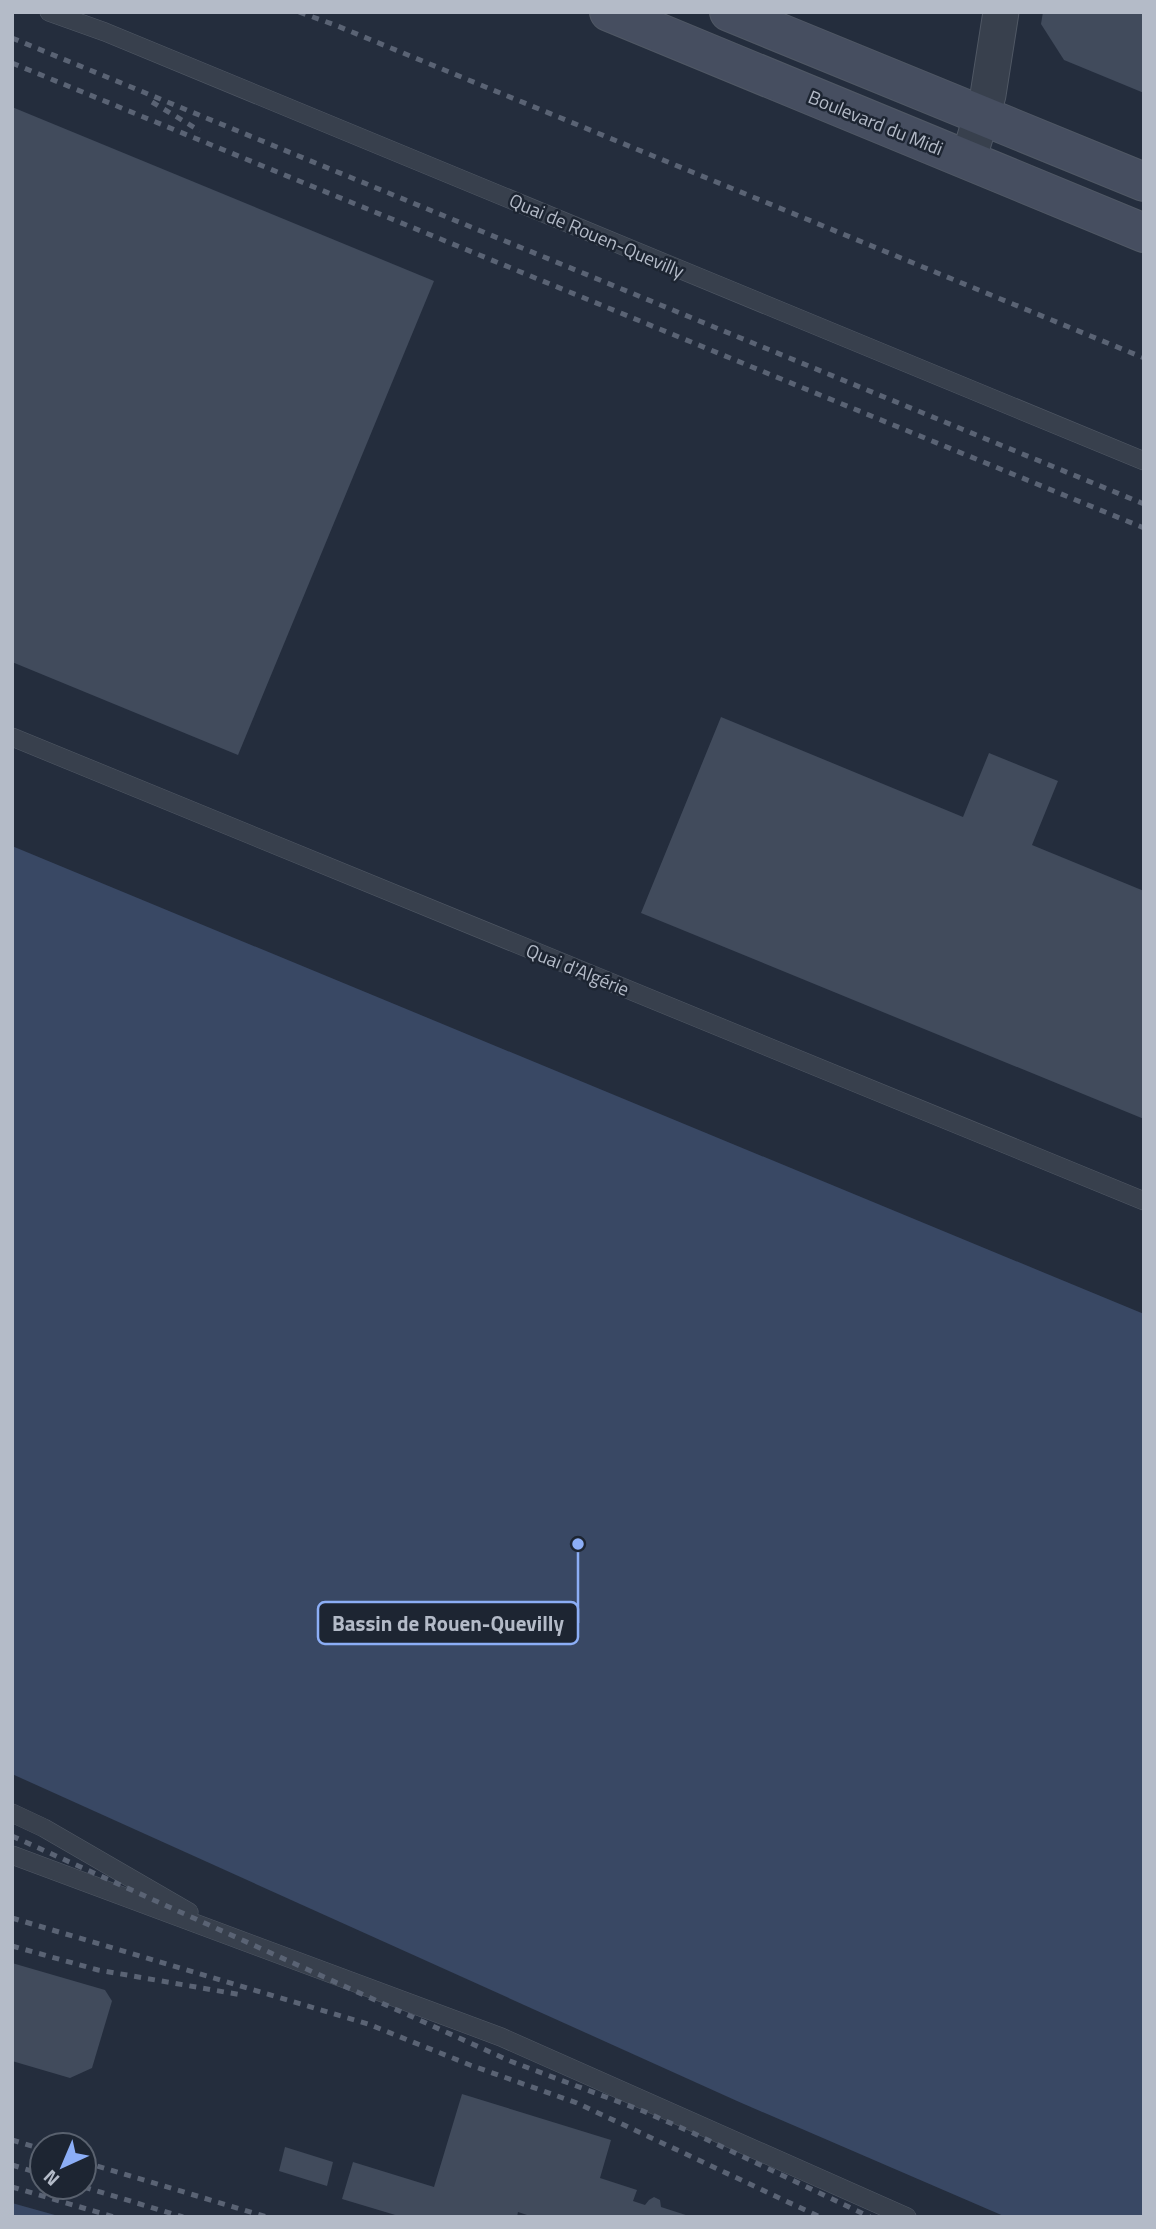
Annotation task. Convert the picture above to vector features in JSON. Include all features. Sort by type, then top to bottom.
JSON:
[{"type":"main road","name":"Boulevard du Midi","points":[[609,12],[1144,233]]},
{"type":"main road","points":[[729,12],[1144,183]]},
{"type":"street","points":[[968,160],[988,95],[997,14]]},
{"type":"lane","name":"Quai de Rouen-Quevilly","points":[[49,12],[105,32],[1144,461]]},
{"type":"lane","name":"Quai d'Algérie","points":[[12,737],[1144,1201]]},
{"type":"lane","points":[[12,1813],[44,1828],[232,1936]]},
{"type":"lane","points":[[12,1855],[501,2037],[907,2217]]},
{"type":"water","points":[[12,846],[1144,1314],[1144,2217],[1006,2217],[737,2101],[12,1774]]},
{"type":"water","points":[[12,2203],[62,2217],[12,2217]]},
{"type":"building","points":[[1043,12],[1144,12],[1144,93],[1064,60],[1041,24]]},
{"type":"building","points":[[12,107],[434,281],[238,755],[12,662]]},
{"type":"building","points":[[721,717],[963,817],[989,753],[1058,781],[1032,845],[1144,891],[1144,1119],[641,913]]},
{"type":"building","points":[[12,1963],[105,1990],[112,2001],[92,2068],[70,2078],[12,2061]]},
{"type":"building","points":[[462,2094],[611,2140],[600,2178],[637,2190],[633,2201],[645,2205],[654,2197],[660,2200],[661,2207],[692,2217],[533,2217],[518,2212],[517,2217],[402,2217],[342,2199],[353,2162],[434,2187]]},
{"type":"building","points":[[285,2147],[333,2162],[327,2186],[279,2171]]},
{"type":"railway","points":[[299,12],[1144,358]]},
{"type":"railway","points":[[12,38],[1144,504]]},
{"type":"railway","points":[[12,63],[1144,528]]},
{"type":"railway","points":[[152,102],[200,131]]},
{"type":"railway","points":[[12,1836],[510,2061],[643,2111],[693,2133],[870,2217]]},
{"type":"railway","points":[[12,1918],[368,2024],[470,2065],[577,2103],[820,2217]]},
{"type":"railway","points":[[12,1946],[98,1970],[242,1995]]},
{"type":"railway","points":[[12,2140],[28,2145]]},
{"type":"railway","points":[[12,2165],[28,2170]]},
{"type":"railway","points":[[98,2166],[267,2217]]},
{"type":"railway","points":[[12,2187],[114,2217]]},
{"type":"railway","points":[[98,2191],[183,2217]]},
{"type":"place","name":"Bassin de Rouen-Quevilly","points":[[578,1544]]}]
